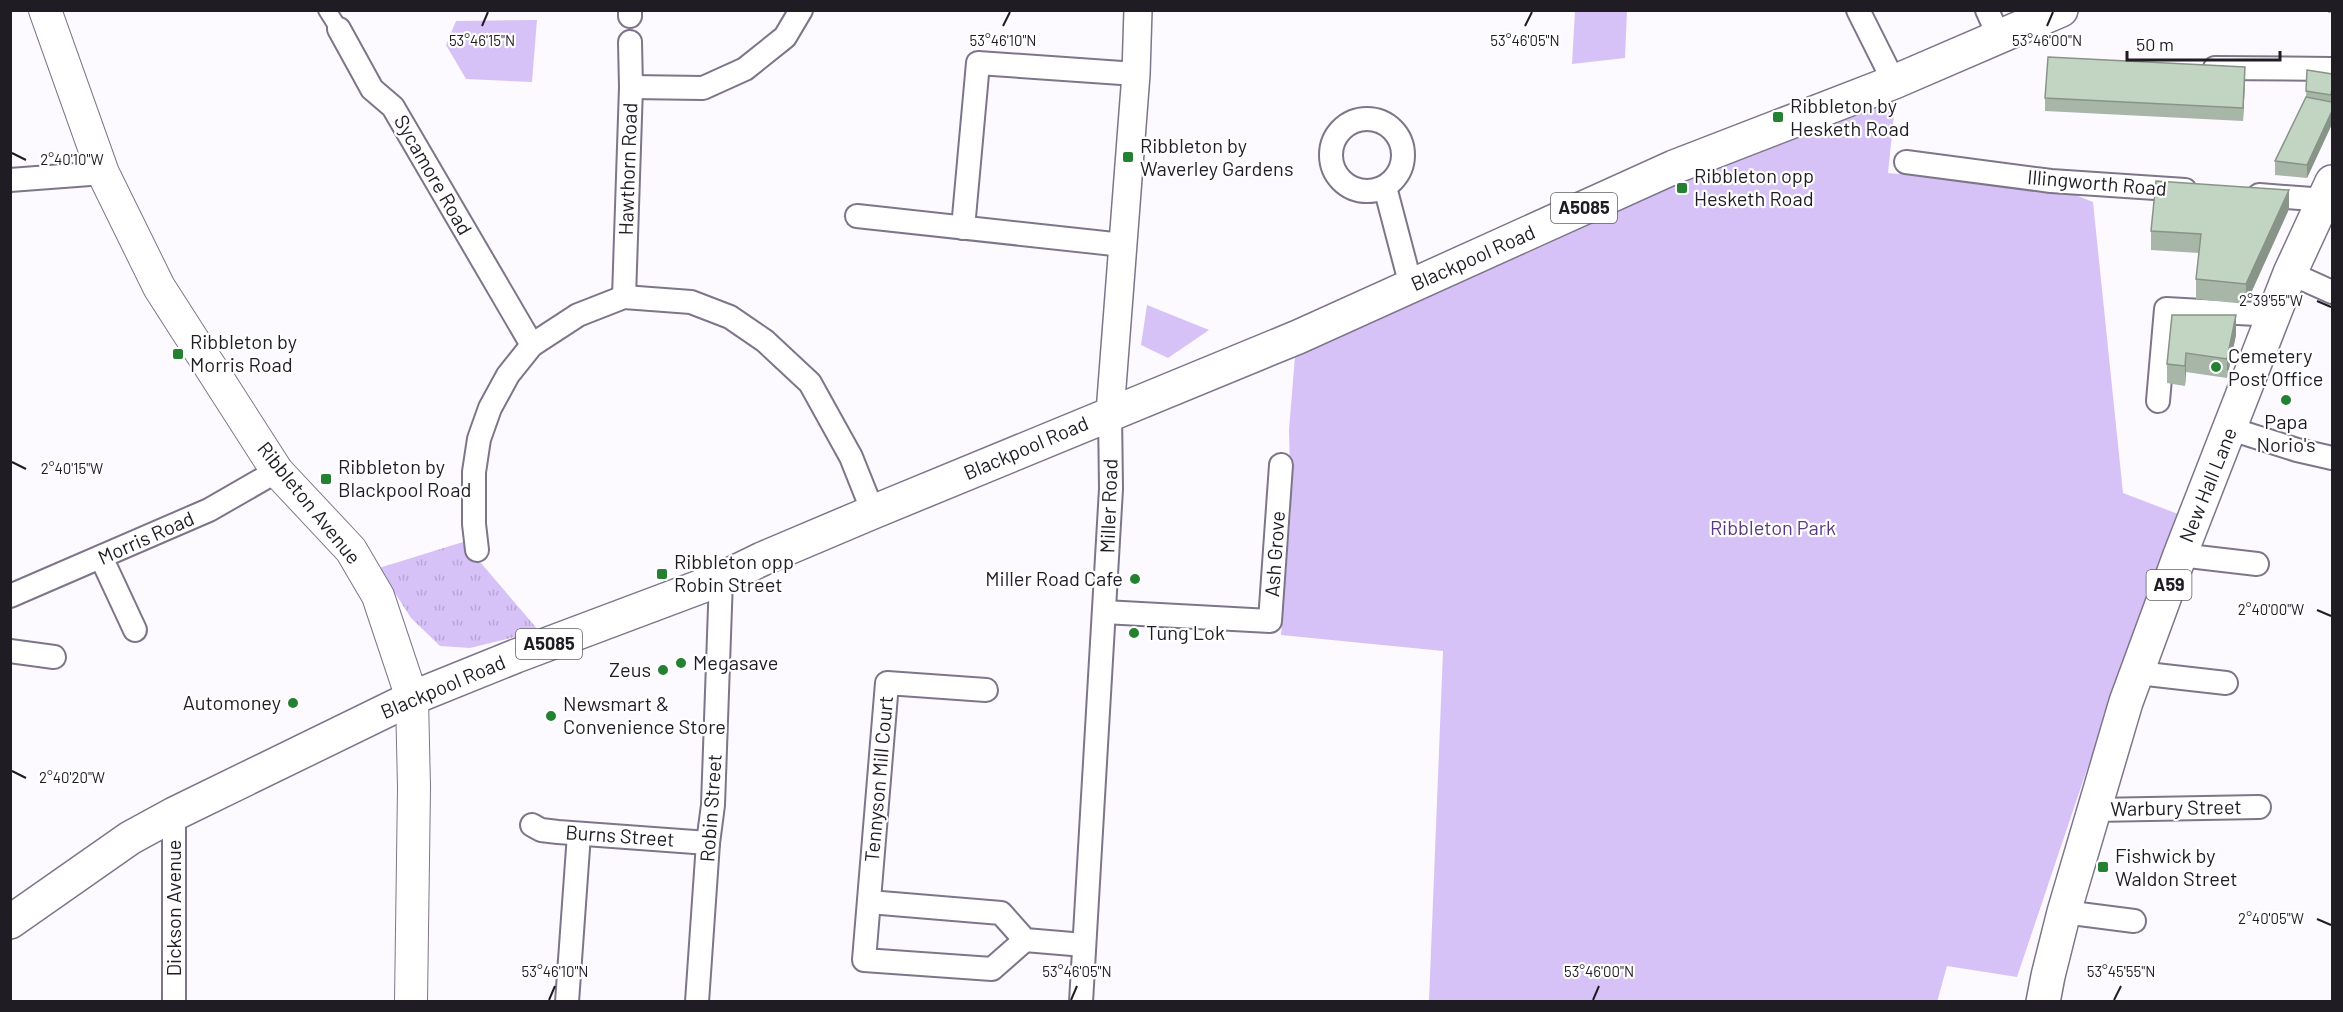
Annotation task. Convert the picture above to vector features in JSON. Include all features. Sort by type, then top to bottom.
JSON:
[{"type":"highway","name":"Blackpool Road","points":[[10,922],[130,838],[174,814],[412,698],[516,656],[722,579],[762,559],[873,512],[1298,337],[1674,167],[1894,82],[1993,24],[2061,10]]},
{"type":"highway","name":"New Hall Lane","points":[[2043,1002],[2064,912],[2126,702],[2180,555],[2290,273],[2329,191]]},
{"type":"main road","name":"Ribbleton Avenue","points":[[45,10],[103,173],[159,287],[277,471],[351,550],[378,596],[412,698],[414,789],[411,1002]]},
{"type":"street","points":[[631,87],[703,88],[745,69],[785,37],[801,10]]},
{"type":"street","name":"Miller Road","points":[[1081,1002],[1111,489],[1110,413],[1136,74],[1138,10]]},
{"type":"street","points":[[1858,10],[1894,82]]},
{"type":"street","name":"Sycamore Road","points":[[333,20],[372,89],[393,107],[532,345]]},
{"type":"street","name":"Hawthorn Road","points":[[624,297],[631,87],[630,42]]},
{"type":"street","points":[[963,228],[978,63],[1136,74]]},
{"type":"street","points":[[2192,67],[2332,69]]},
{"type":"street","name":"Illingworth Road","points":[[1906,162],[2051,181],[2205,192]]},
{"type":"street","points":[[10,180],[103,173]]},
{"type":"street","points":[[1385,187],[1411,286]]},
{"type":"street","points":[[2241,194],[2329,191]]},
{"type":"street","points":[[857,216],[1122,245]]},
{"type":"street","points":[[2290,273],[2332,292]]},
{"type":"street","points":[[477,550],[474,524],[474,472],[479,439],[490,408],[508,375],[532,345],[578,315],[624,297],[691,302],[730,317],[765,341],[810,383],[851,457],[873,512]]},
{"type":"street","points":[[2158,401],[2166,309],[2274,315]]},
{"type":"street","points":[[2231,429],[2297,450],[2332,458]]},
{"type":"street","name":"Ash Grove","points":[[1104,612],[1270,621],[1281,465]]},
{"type":"street","name":"Morris Road","points":[[10,597],[208,510],[277,471]]},
{"type":"street","points":[[2180,555],[2257,564]]},
{"type":"street","points":[[100,557],[135,630]]},
{"type":"street","name":"Robin Street","points":[[698,1002],[708,843],[713,805],[722,579]]},
{"type":"street","points":[[10,651],[54,657]]},
{"type":"street","points":[[2138,672],[2226,683]]},
{"type":"street","name":"Tennyson Mill Court","points":[[986,690],[887,683],[864,960],[992,969],[1025,940]]},
{"type":"street","name":"Warbury Street","points":[[2094,810],[2259,807]]},
{"type":"street","name":"Dickson Avenue","points":[[174,814],[174,1002]]},
{"type":"street","name":"Burns Street","points":[[532,825],[541,830],[579,834],[708,843]]},
{"type":"street","points":[[567,1002],[579,834]]},
{"type":"street","points":[[869,902],[1002,913],[1025,940],[1084,945]]},
{"type":"street","points":[[2064,912],[2134,921]]},
{"type":"green space","points":[[1575,11],[1627,11],[1625,58],[1572,64]]},
{"type":"green space","points":[[537,20],[532,82],[466,79],[446,45],[456,21]]},
{"type":"green space","name":"Ribbleton Park","points":[[1896,95],[1888,173],[2058,188],[2093,202],[2123,493],[2178,514],[2083,781],[2017,977],[1947,966],[1937,1002],[1429,1001],[1443,651],[1281,635],[1291,509],[1289,430],[1295,356],[1473,272],[1824,118]]},
{"type":"green space","points":[[1147,305],[1209,330],[1168,358],[1141,345]]},
{"type":"green space","points":[[463,542],[539,631],[470,648],[440,646],[411,618],[379,568]]},
{"type":"building","points":[[2048,57],[2245,67],[2243,108],[2045,98]]},
{"type":"building","points":[[2307,70],[2332,74],[2331,95],[2306,91]]},
{"type":"building","points":[[2306,97],[2332,102],[2332,111],[2307,165],[2275,161]]},
{"type":"building","points":[[2156,181],[2289,190],[2246,284],[2196,279],[2201,234],[2151,231]]},
{"type":"building","points":[[2172,315],[2236,315],[2227,359],[2186,353],[2185,366],[2167,364]]},
{"type":"place","name":"Ribbleton by Hesketh Road","points":[[1778,117]]},
{"type":"place","name":"Ribbleton by Waverley Gardens","points":[[1128,157]]},
{"type":"place","name":"Ribbleton opp Hesketh Road","points":[[1682,188]]},
{"type":"place","name":"Ribbleton by Morris Road","points":[[178,354]]},
{"type":"place","name":"Cemetery Post Office","points":[[2216,367]]},
{"type":"place","name":"Papa Norio's","points":[[2286,400]]},
{"type":"place","name":"Ribbleton by Blackpool Road","points":[[326,479]]},
{"type":"place","name":"Ribbleton opp Robin Street","points":[[662,574]]},
{"type":"place","name":"Miller Road Cafe","points":[[1135,579]]},
{"type":"place","name":"Tung Lok","points":[[1134,633]]},
{"type":"place","name":"Megasave","points":[[681,663]]},
{"type":"place","name":"Zeus","points":[[663,670]]},
{"type":"place","name":"Automoney","points":[[293,703]]},
{"type":"place","name":"Newsmart & Convenience Store","points":[[551,716]]},
{"type":"place","name":"Fishwick by Waldon Street","points":[[2103,867]]}]
